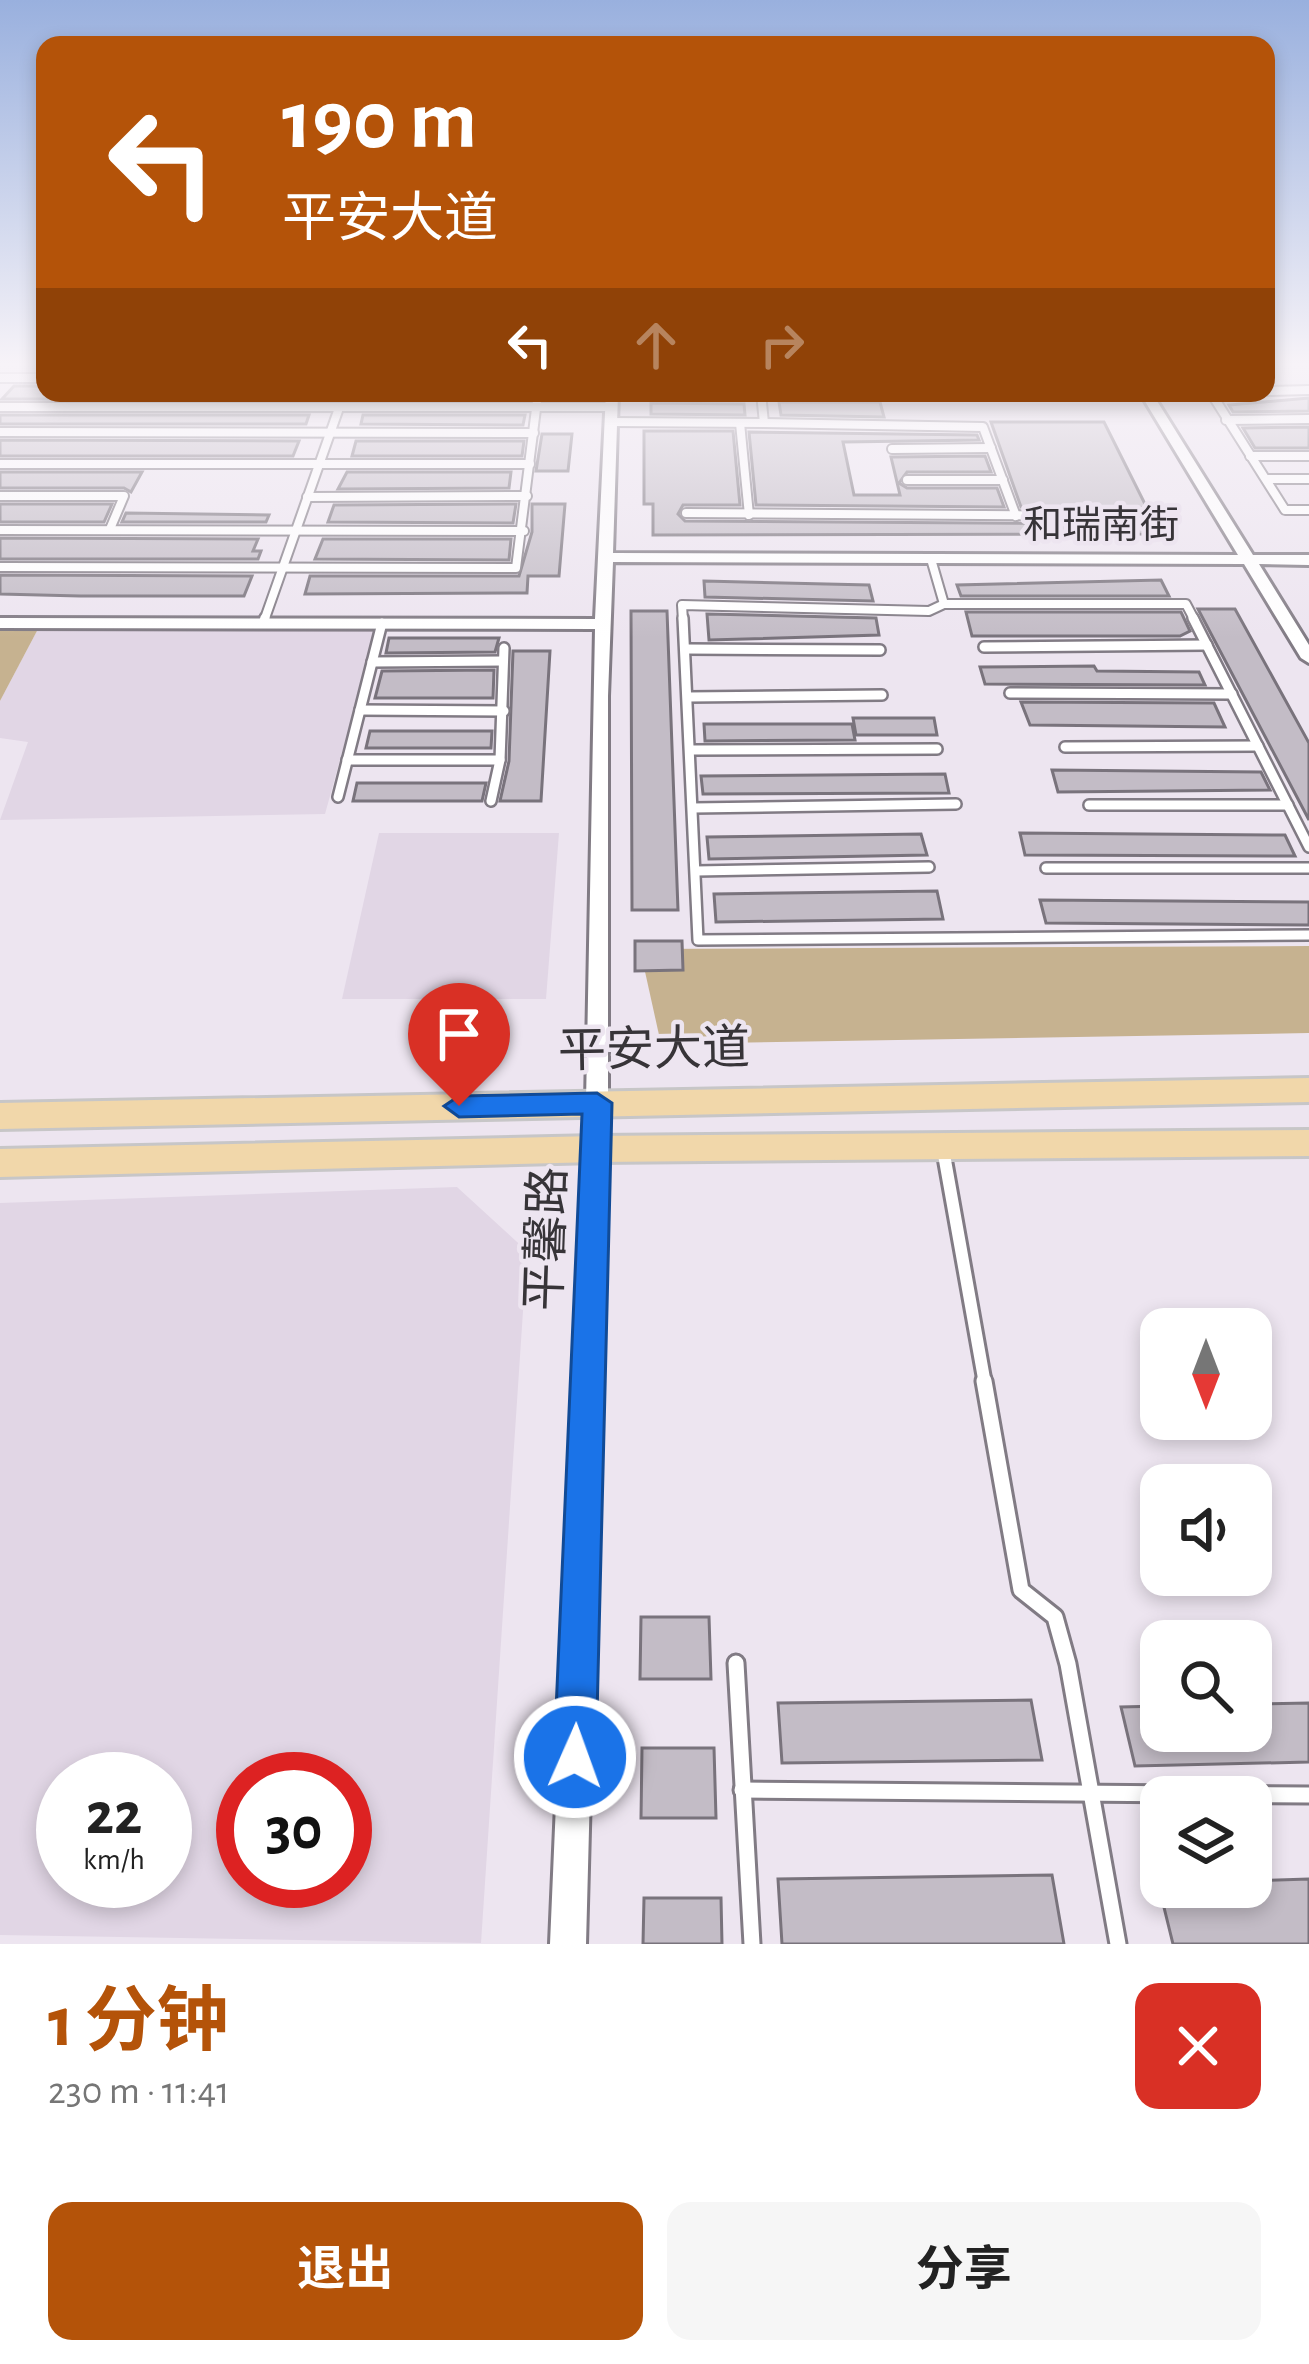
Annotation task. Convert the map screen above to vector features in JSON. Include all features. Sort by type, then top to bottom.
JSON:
[{"type":"main road","name":"平安大道","points":[[0,1116],[1309,1090]]},
{"type":"main road","name":"平安大道","points":[[0,1163],[596,1149],[1309,1143]]},
{"type":"street","name":"平馨路","points":[[568,1944],[596,1149],[610,456]]},
{"type":"street","points":[[1185,456],[1309,658]]},
{"type":"street","name":"和瑞南街","points":[[605,557],[1309,560]]},
{"type":"street","points":[[0,622],[603,624]]},
{"type":"lane","points":[[263,623],[322,456]]},
{"type":"lane","points":[[0,568],[516,568],[531,456]]},
{"type":"lane","points":[[743,456],[748,515]]},
{"type":"lane","points":[[994,456],[1016,515]]},
{"type":"lane","points":[[1250,456],[1309,456]]},
{"type":"lane","points":[[1250,456],[1286,510],[1309,510]]},
{"type":"lane","points":[[0,464],[530,464]]},
{"type":"lane","points":[[1268,479],[1309,479]]},
{"type":"lane","points":[[907,480],[1003,480]]},
{"type":"lane","points":[[0,496],[124,496],[110,530]]},
{"type":"lane","points":[[307,497],[527,496]]},
{"type":"lane","points":[[686,513],[1146,516]]},
{"type":"lane","points":[[0,530],[524,531]]},
{"type":"lane","points":[[931,559],[944,604]]},
{"type":"lane","points":[[1309,847],[1186,604],[944,604],[929,611],[682,605],[698,940],[1309,935]]},
{"type":"lane","points":[[338,797],[382,623]]},
{"type":"lane","points":[[985,647],[1207,645]]},
{"type":"lane","points":[[490,801],[500,760],[504,648]]},
{"type":"lane","points":[[686,649],[880,650]]},
{"type":"lane","points":[[372,662],[503,661]]},
{"type":"lane","points":[[1010,693],[1232,694]]},
{"type":"lane","points":[[688,697],[882,695]]},
{"type":"lane","points":[[360,710],[504,711]]},
{"type":"lane","points":[[1065,747],[1258,746]]},
{"type":"lane","points":[[691,750],[937,748]]},
{"type":"lane","points":[[347,760],[500,760]]},
{"type":"lane","points":[[693,808],[956,804]]},
{"type":"lane","points":[[1089,805],[1288,805]]},
{"type":"lane","points":[[696,871],[929,867]]},
{"type":"lane","points":[[1046,868],[1309,868]]},
{"type":"lane","points":[[942,1146],[1021,1590],[1054,1616],[1068,1664],[1118,1944]]},
{"type":"lane","points":[[736,1663],[752,1944]]},
{"type":"lane","points":[[742,1790],[1309,1795]]},
{"type":"shaded area","points":[[377,626],[325,814],[0,820],[28,742],[0,738],[0,701],[38,629]]},
{"type":"shaded area","points":[[38,629],[0,701],[0,630]]},
{"type":"shaded area","points":[[379,833],[559,833],[546,999],[342,999]]},
{"type":"shaded area","points":[[1309,946],[1309,1033],[661,1044],[640,949]]},
{"type":"shaded area","points":[[457,1187],[527,1251],[481,1943],[0,1935],[0,1203]]},
{"type":"building","points":[[538,456],[570,456],[568,471],[536,471]]},
{"type":"building","points":[[644,456],[735,456],[740,505],[683,505],[678,514],[685,521],[1146,524],[1153,520],[1161,534],[653,535],[653,504],[644,504]]},
{"type":"building","points":[[751,456],[846,456],[854,495],[900,495],[891,457],[985,456],[991,472],[907,472],[899,483],[907,488],[997,488],[1004,507],[756,505]]},
{"type":"building","points":[[1003,456],[1121,456],[1147,508],[1021,507]]},
{"type":"building","points":[[0,472],[142,472],[131,492],[124,488],[0,488]]},
{"type":"building","points":[[347,472],[511,472],[509,488],[338,489]]},
{"type":"building","points":[[0,504],[112,504],[104,522],[0,522]]},
{"type":"building","points":[[516,504],[513,523],[328,522],[334,505]]},
{"type":"building","points":[[532,504],[565,504],[559,576],[528,576],[527,593],[305,594],[310,576],[519,576],[532,532]]},
{"type":"building","points":[[126,513],[269,515],[266,522],[122,522]]},
{"type":"building","points":[[0,538],[258,539],[253,551],[261,551],[258,559],[0,559]]},
{"type":"building","points":[[323,539],[511,539],[509,560],[315,559]]},
{"type":"building","points":[[0,575],[252,576],[244,596],[80,596],[0,594]]},
{"type":"building","points":[[1161,580],[1169,596],[961,596],[957,585]]},
{"type":"building","points":[[704,581],[869,585],[873,601],[705,597]]},
{"type":"building","points":[[1198,609],[1235,609],[1309,743],[1309,820]]},
{"type":"building","points":[[631,611],[667,611],[678,910],[632,910]]},
{"type":"building","points":[[966,612],[1181,612],[1190,631],[1180,636],[972,636]]},
{"type":"building","points":[[707,614],[876,618],[879,635],[709,640]]},
{"type":"building","points":[[389,638],[499,638],[495,652],[386,653]]},
{"type":"building","points":[[513,651],[550,651],[541,801],[500,801],[509,761]]},
{"type":"building","points":[[1094,666],[1097,671],[1199,672],[1205,685],[985,684],[980,667]]},
{"type":"building","points":[[494,670],[493,698],[375,698],[382,671]]},
{"type":"building","points":[[1021,702],[1214,703],[1225,727],[1030,725]]},
{"type":"building","points":[[853,718],[934,718],[937,735],[856,735]]},
{"type":"building","points":[[704,724],[852,724],[855,740],[705,741]]},
{"type":"building","points":[[370,731],[492,731],[491,748],[366,748]]},
{"type":"building","points":[[1052,770],[1261,772],[1270,790],[1058,792]]},
{"type":"building","points":[[945,774],[949,793],[703,794],[701,776]]},
{"type":"building","points":[[357,783],[486,783],[482,801],[353,801]]},
{"type":"building","points":[[1020,833],[1285,835],[1295,856],[1025,855]]},
{"type":"building","points":[[921,834],[927,855],[709,859],[707,837]]},
{"type":"building","points":[[937,891],[943,919],[716,922],[714,894]]},
{"type":"building","points":[[1040,900],[1309,902],[1309,925],[1046,923]]},
{"type":"building","points":[[635,941],[682,941],[683,970],[635,971]]},
{"type":"building","points":[[641,1617],[709,1617],[711,1679],[640,1679]]},
{"type":"building","points":[[1031,1700],[1042,1760],[782,1763],[778,1703]]},
{"type":"building","points":[[1309,1703],[1309,1762],[1135,1766],[1121,1707],[1140,1707],[1140,1752],[1272,1752],[1272,1704]]},
{"type":"building","points":[[642,1748],[714,1748],[716,1818],[641,1818]]},
{"type":"building","points":[[1052,1875],[1064,1944],[782,1944],[778,1879]]},
{"type":"building","points":[[1309,1879],[1309,1944],[1173,1944],[1164,1908],[1272,1908],[1272,1880]]},
{"type":"building","points":[[644,1898],[721,1898],[722,1944],[643,1944]]},
{"type":"route","points":[[459,1106],[597,1103],[575,1757]]}]
